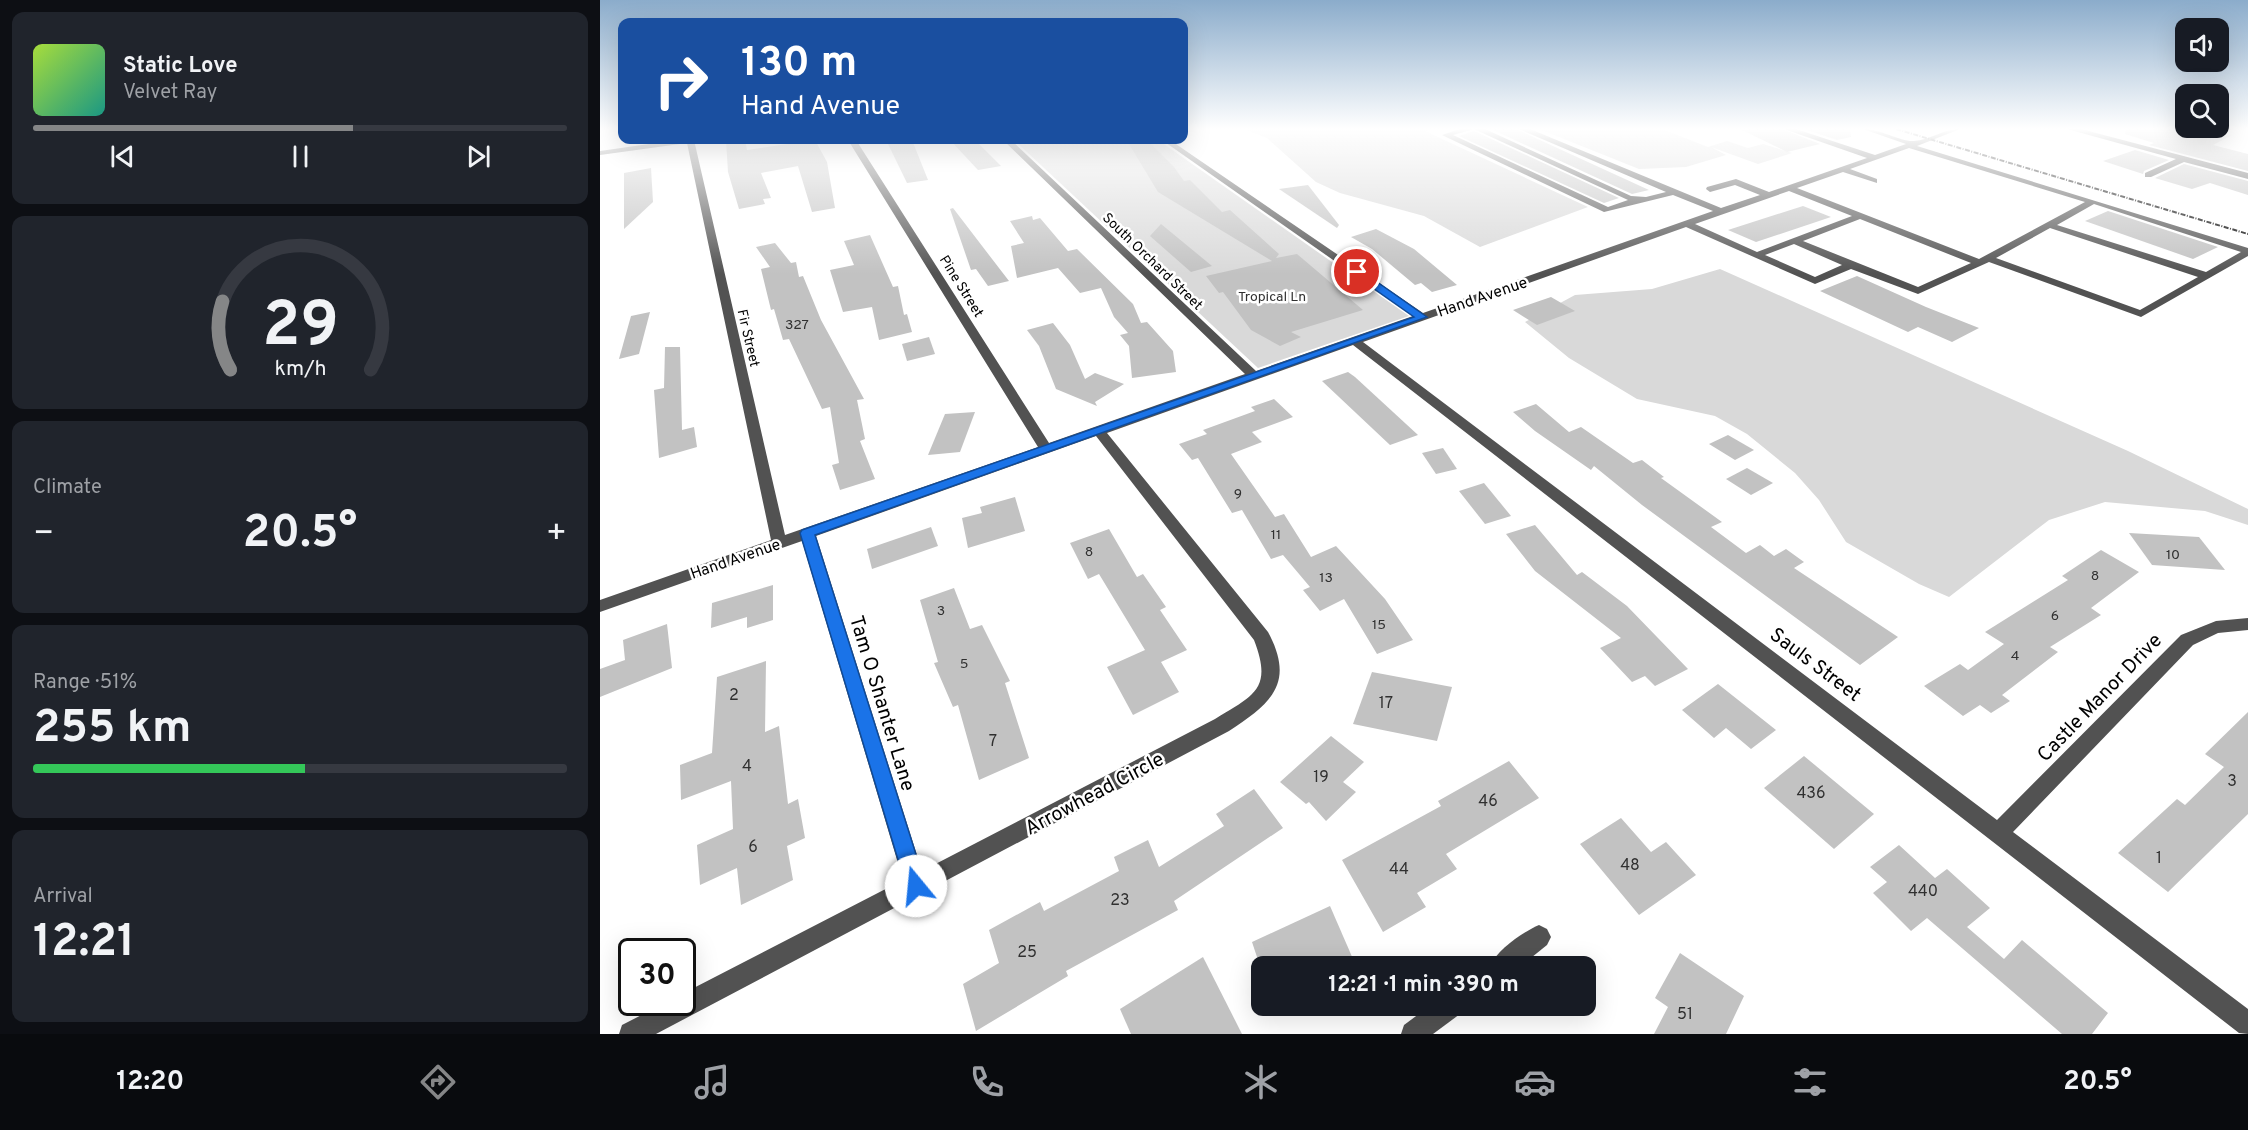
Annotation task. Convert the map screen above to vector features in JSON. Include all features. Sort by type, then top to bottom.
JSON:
[{"type":"street","name":"Fir Street","points":[[698,177],[779,543]]},
{"type":"street","name":"Pine Street","points":[[875,177],[1046,449]]},
{"type":"street","name":"South Orchard Street","points":[[1046,177],[1254,376]]},
{"type":"street","points":[[1220,177],[1422,317]]},
{"type":"street","points":[[1537,177],[1607,210],[1674,192]]},
{"type":"street","points":[[1587,177],[1638,200]]},
{"type":"street","points":[[1639,177],[1722,212]]},
{"type":"street","name":"Hand Avenue","points":[[600,606],[1821,177]]},
{"type":"street","points":[[1863,177],[1874,181]]},
{"type":"street","points":[[2016,177],[2247,253]]},
{"type":"street","points":[[1710,189],[1736,182],[1769,195]]},
{"type":"street","points":[[1789,188],[1858,217],[2141,314],[2247,253]]},
{"type":"street","points":[[1795,241],[1918,291],[1983,261],[2093,201]]},
{"type":"street","points":[[1757,255],[1858,217]]},
{"type":"street","points":[[1687,224],[1815,281],[1851,265]]},
{"type":"street","points":[[2049,225],[2207,276]]},
{"type":"street","name":"Sauls Street","points":[[1355,341],[2248,1024]]},
{"type":"street","name":"Arrowhead Circle","points":[[631,1034],[1222,725],[1258,702],[1271,684],[1272,659],[1262,637],[1099,430]]},
{"type":"street","name":"Tam O Shanter Lane","points":[[807,533],[916,886]]},
{"type":"street","name":"Castle Manor Drive","points":[[1999,832],[2187,640],[2216,627],[2248,624]]},
{"type":"street","points":[[1515,956],[1539,937]]},
{"type":"street","points":[[1413,1034],[1437,1016]]},
{"type":"green space","name":"Tropical Ln","points":[[1054,177],[1211,177],[1409,316],[1258,368]]},
{"type":"green space","points":[[1311,177],[1524,177],[1588,207],[1480,247],[1424,216],[1340,193]]},
{"type":"green space","points":[[1720,269],[2128,451],[2248,509],[2248,525],[2205,511],[2105,502],[2049,520],[1949,597],[1919,584],[1846,542],[1819,500],[1795,473],[1747,434],[1715,416],[1637,399],[1569,358],[1525,322],[1575,295],[1652,289]]},
{"type":"building","points":[[624,177],[652,177],[653,202],[624,229]]},
{"type":"building","points":[[730,177],[763,177],[771,198],[763,199],[765,204],[739,209]]},
{"type":"building","points":[[801,177],[830,177],[835,208],[812,212]]},
{"type":"building","points":[[904,177],[927,177],[928,180],[907,183]]},
{"type":"building","points":[[1149,177],[1181,177],[1184,181],[1190,180],[1222,212],[1230,210],[1279,254],[1276,258],[1297,254],[1363,310],[1291,332],[1301,337],[1280,346],[1251,330],[1223,292],[1219,293],[1206,276],[1272,261],[1158,192]]},
{"type":"building","points":[[1548,177],[1574,177],[1619,198],[1604,203]]},
{"type":"building","points":[[1596,177],[1621,177],[1649,190],[1632,194]]},
{"type":"building","points":[[2234,177],[2248,181],[2248,195],[2210,183],[2192,189],[2155,178]]},
{"type":"building","points":[[1308,185],[1339,225],[1337,228],[1279,189]]},
{"type":"building","points":[[1803,206],[1831,217],[1756,242],[1728,230]]},
{"type":"building","points":[[953,208],[1009,281],[988,286],[976,269],[971,270],[950,209]]},
{"type":"building","points":[[2108,211],[2218,247],[2193,259],[2085,221]]},
{"type":"building","points":[[1032,216],[1033,220],[1040,218],[1068,251],[1077,249],[1133,304],[1141,323],[1147,322],[1173,351],[1176,372],[1132,378],[1129,346],[1120,335],[1128,333],[1114,317],[1101,288],[1080,293],[1058,268],[1017,278],[1011,246],[1024,243],[1010,221]]},
{"type":"building","points":[[1161,224],[1212,266],[1191,272],[1150,236]]},
{"type":"building","points":[[1376,229],[1414,249],[1457,285],[1432,292],[1421,283],[1415,285],[1372,249],[1351,237]]},
{"type":"building","points":[[870,235],[893,287],[898,286],[904,315],[907,314],[912,332],[879,340],[872,307],[843,312],[830,270],[854,265],[844,241]]},
{"type":"building","points":[[775,243],[791,263],[796,262],[799,277],[803,276],[821,320],[864,399],[857,400],[865,439],[860,441],[875,479],[840,490],[832,465],[839,463],[830,407],[822,409],[789,339],[783,340],[774,309],[771,310],[761,269],[770,267],[756,247]]},
{"type":"building","points":[[1857,276],[1979,328],[1952,342],[1918,327],[1908,332],[1820,291]]},
{"type":"building","points":[[1551,297],[1575,311],[1537,325],[1513,310]]},
{"type":"building","points":[[650,312],[639,354],[619,359],[631,316]]},
{"type":"building","points":[[1053,323],[1070,345],[1085,379],[1095,373],[1124,384],[1095,402],[1097,406],[1056,389],[1039,346],[1027,330]]},
{"type":"building","points":[[929,337],[935,354],[907,361],[902,344]]},
{"type":"building","points":[[665,347],[680,347],[682,430],[694,427],[697,447],[659,458],[654,390],[664,388]]},
{"type":"building","points":[[1348,372],[1418,435],[1390,445],[1322,381]]},
{"type":"building","points":[[1274,399],[1293,417],[1252,432],[1262,442],[1231,454],[1275,517],[1284,514],[1311,557],[1336,546],[1385,599],[1413,640],[1377,654],[1344,599],[1320,611],[1303,590],[1310,587],[1283,555],[1271,559],[1242,510],[1232,513],[1198,458],[1192,460],[1179,444],[1207,434],[1203,430],[1255,411],[1251,407]]},
{"type":"building","points":[[1536,404],[1569,432],[1581,427],[1633,463],[1642,460],[1664,477],[1661,478],[1722,522],[1711,527],[1746,553],[1760,545],[1774,556],[1786,549],[1804,562],[1794,568],[1898,637],[1860,665],[1642,505],[1594,466],[1591,470],[1535,431],[1513,412]]},
{"type":"building","points":[[975,412],[960,452],[928,455],[945,414]]},
{"type":"building","points":[[1728,435],[1754,450],[1735,460],[1709,444]]},
{"type":"building","points":[[1443,448],[1457,469],[1436,474],[1422,453]]},
{"type":"building","points":[[1747,468],[1773,483],[1751,495],[1726,479]]},
{"type":"building","points":[[1484,483],[1511,516],[1485,524],[1459,491]]},
{"type":"building","points":[[1015,497],[1025,531],[968,548],[962,518],[982,513],[980,507]]},
{"type":"building","points":[[1535,525],[1577,575],[1582,572],[1627,606],[1688,669],[1655,686],[1645,676],[1632,682],[1600,648],[1621,638],[1535,571],[1506,534]]},
{"type":"building","points":[[931,527],[938,546],[872,569],[867,549]]},
{"type":"building","points":[[1109,529],[1137,577],[1143,574],[1166,607],[1160,610],[1187,650],[1161,662],[1179,692],[1133,715],[1107,667],[1145,650],[1099,574],[1088,579],[1070,543]]},
{"type":"building","points":[[2129,533],[2199,537],[2225,570],[2152,565]]},
{"type":"building","points":[[2101,550],[2139,572],[2091,608],[2101,615],[2050,647],[2058,652],[2002,695],[2010,701],[1991,713],[1980,705],[1963,716],[1924,686],[1960,664],[1968,670],[2004,644],[1985,632],[2068,580],[2062,576]]},
{"type":"building","points":[[773,585],[773,620],[747,628],[747,617],[711,628],[712,603]]},
{"type":"building","points":[[954,588],[970,629],[982,625],[1010,681],[1005,683],[1029,758],[979,780],[958,705],[953,707],[934,663],[938,662],[920,600]]},
{"type":"building","points":[[667,624],[672,668],[600,697],[600,669],[625,660],[623,640]]},
{"type":"building","points":[[766,661],[765,732],[779,726],[788,804],[798,799],[805,838],[787,846],[793,880],[741,905],[737,868],[700,885],[697,845],[733,829],[731,781],[681,800],[680,765],[712,753],[717,677]]},
{"type":"building","points":[[1372,672],[1452,687],[1437,741],[1353,724]]},
{"type":"building","points":[[1718,684],[1776,730],[1751,749],[1726,728],[1714,738],[1682,710]]},
{"type":"building","points":[[2248,712],[2248,814],[2168,892],[2118,853],[2177,799],[2185,805],[2224,767],[2205,754]]},
{"type":"building","points":[[1331,736],[1364,762],[1343,782],[1356,792],[1326,821],[1309,802],[1306,804],[1280,782]]},
{"type":"building","points":[[1804,756],[1874,814],[1834,849],[1764,788]]},
{"type":"building","points":[[1509,761],[1539,798],[1446,854],[1457,869],[1417,893],[1426,907],[1383,932],[1342,860],[1441,806],[1438,801]]},
{"type":"building","points":[[1254,789],[1283,828],[1174,901],[1178,910],[1066,971],[1068,976],[976,1031],[963,984],[999,963],[989,930],[1040,902],[1044,911],[1119,871],[1114,857],[1148,840],[1159,867],[1224,826],[1216,814]]},
{"type":"building","points":[[1621,818],[1651,852],[1666,842],[1696,875],[1639,915],[1580,844]]},
{"type":"building","points":[[1899,845],[1935,878],[1947,869],[1990,908],[1967,927],[2004,959],[2022,940],[2108,1013],[2092,1034],[2062,1034],[1927,918],[1911,931],[1873,893],[1887,882],[1870,867]]},
{"type":"building","points":[[1330,906],[1352,956],[1257,956],[1252,942]]},
{"type":"building","points":[[1680,953],[1744,996],[1726,1034],[1654,1034],[1668,1007],[1655,998]]},
{"type":"building","points":[[1203,957],[1242,1034],[1131,1034],[1120,1009]]},
{"type":"railway","points":[[2058,177],[2248,234]]},
{"type":"route","points":[[916,886],[807,533],[1422,317],[1357,272]]}]
